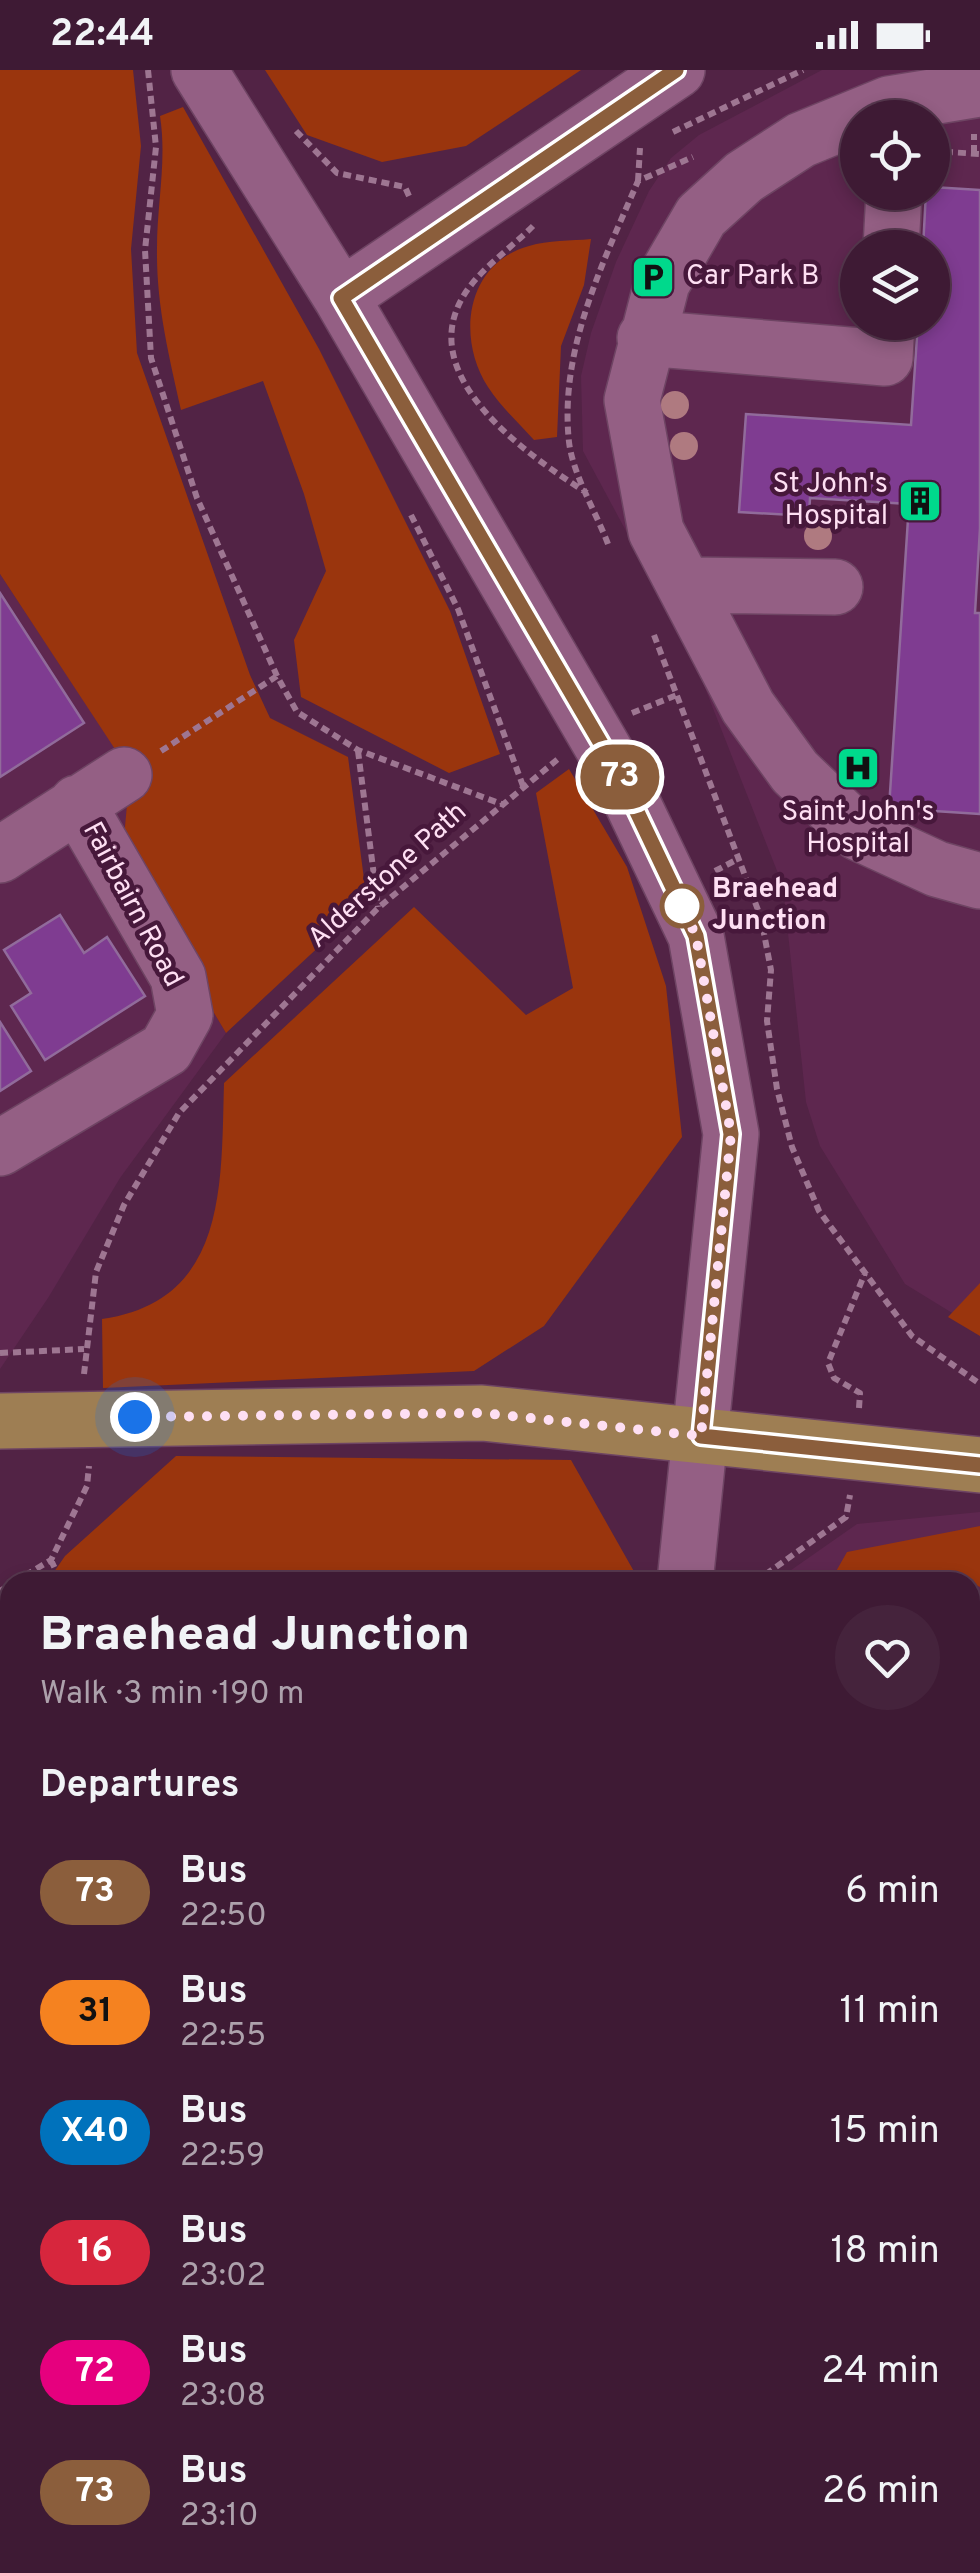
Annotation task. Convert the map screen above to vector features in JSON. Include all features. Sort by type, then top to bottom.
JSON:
[{"type":"main road","points":[[0,1420],[482,1413],[980,1465]]},
{"type":"street","points":[[199,70],[341,298],[620,776],[696,936],[731,1134],[687,1572]]},
{"type":"street","points":[[341,298],[676,70]]},
{"type":"street","points":[[931,100],[980,88]]},
{"type":"street","points":[[840,127],[801,140],[744,177],[701,216],[662,283],[632,400],[656,531],[688,585],[748,707],[795,772],[859,833],[937,869],[980,881]]},
{"type":"street","points":[[645,338],[885,358],[886,340]]},
{"type":"street","points":[[688,585],[835,586]]},
{"type":"street","name":"Fairbairn Road","points":[[0,855],[124,775]]},
{"type":"street","name":"Fairbairn Road","points":[[0,1148],[166,1049],[185,1016],[178,977],[78,803]]},
{"type":"path","name":"Alderstone Path","points":[[148,70],[156,148],[145,250],[151,358],[197,498],[277,676],[297,712],[358,750],[504,804]]},
{"type":"path","points":[[624,158],[802,70]]},
{"type":"path","points":[[286,118],[310,150],[337,173],[405,188],[464,296]]},
{"type":"path","points":[[612,555],[570,445],[569,374],[585,310],[638,181],[640,148]]},
{"type":"path","points":[[950,152],[980,154]]},
{"type":"path","points":[[638,181],[697,155],[724,156],[744,177]]},
{"type":"path","points":[[548,213],[475,280],[464,296],[452,329],[451,357],[472,398],[537,461],[589,494]]},
{"type":"path","points":[[458,609],[523,786]]},
{"type":"path","points":[[652,630],[760,918],[770,970],[767,1021],[776,1088],[792,1147],[820,1211],[912,1336],[980,1384]]},
{"type":"path","points":[[124,775],[277,676]]},
{"type":"path","points":[[625,716],[677,695]]},
{"type":"path","points":[[358,750],[378,908]]},
{"type":"path","points":[[504,804],[564,754]]},
{"type":"path","name":"Alderstone Path","points":[[85,1390],[84,1349],[96,1272],[124,1205],[179,1113],[378,908],[504,804]]},
{"type":"path","points":[[0,1353],[84,1349]]},
{"type":"path","points":[[32,1572],[51,1560],[87,1486],[90,1454]]},
{"type":"path","points":[[51,1560],[56,1572]]},
{"type":"shaded area","points":[[0,70],[133,70],[141,146],[131,249],[137,353],[250,675],[270,718],[348,757],[367,902],[226,1033],[122,859],[130,772],[0,574]]},
{"type":"shaded area","points":[[265,70],[581,70],[466,146],[382,162],[307,135]]},
{"type":"shaded area","name":"Saint John's Hospital","points":[[822,70],[980,70],[980,1330],[905,1284],[820,1146],[806,1102],[783,886],[690,650],[583,451],[581,376],[591,333],[616,262],[649,191],[671,158],[699,135]]},
{"type":"shaded area","points":[[183,107],[319,349],[450,611],[500,754],[449,773],[301,697],[294,640],[326,571],[304,494],[263,381],[181,410],[168,350],[157,269],[160,116]]},
{"type":"shaded area","points":[[591,239],[584,285],[561,346],[557,437],[534,440],[493,394],[478,368],[470,325],[473,304],[492,268],[508,255],[536,244]]},
{"type":"shaded area","points":[[0,574],[131,772],[122,859],[226,1033],[120,1178],[0,1369]]},
{"type":"shaded area","points":[[569,769],[627,867],[666,986],[682,1137],[544,1326],[474,1371],[103,1388],[102,1319],[143,1308],[174,1289],[195,1263],[209,1232],[221,1160],[224,1083],[414,907],[526,1015],[573,988],[536,793]]},
{"type":"shaded area","points":[[980,1283],[980,1336],[948,1317]]},
{"type":"shaded area","points":[[176,1456],[571,1460],[634,1572],[54,1572],[65,1556]]},
{"type":"shaded area","points":[[980,1512],[980,1572],[788,1572],[857,1524]]},
{"type":"shaded area","points":[[980,1526],[980,1572],[836,1572],[847,1552]]},
{"type":"building","name":"St John's Hospital","points":[[950,188],[980,190],[980,528],[975,613],[980,613],[980,814],[889,808],[909,504],[810,498],[809,516],[739,512],[746,414],[911,425],[917,340],[950,340],[950,230],[924,230],[925,210],[950,210]]},
{"type":"building","points":[[0,593],[84,723],[0,777]]},
{"type":"building","points":[[60,915],[84,953],[107,937],[145,996],[45,1060],[11,1006],[31,993],[4,950]]},
{"type":"building","points":[[0,1022],[31,1071],[0,1091]]},
{"type":"bus line","name":"73","points":[[676,70],[341,298],[620,776],[696,936],[731,1134],[701,1436],[980,1465]]},
{"type":"place","name":"Car Park B","points":[[653,277]]},
{"type":"place","name":"St John's Hospital","points":[[920,501]]},
{"type":"place","name":"Saint John's Hospital","points":[[858,768]]},
{"type":"place","name":"Braehead Junction","points":[[682,906]]},
{"type":"route","points":[[135,1417],[482,1413],[701,1436],[731,1134],[696,936],[682,906]]}]
